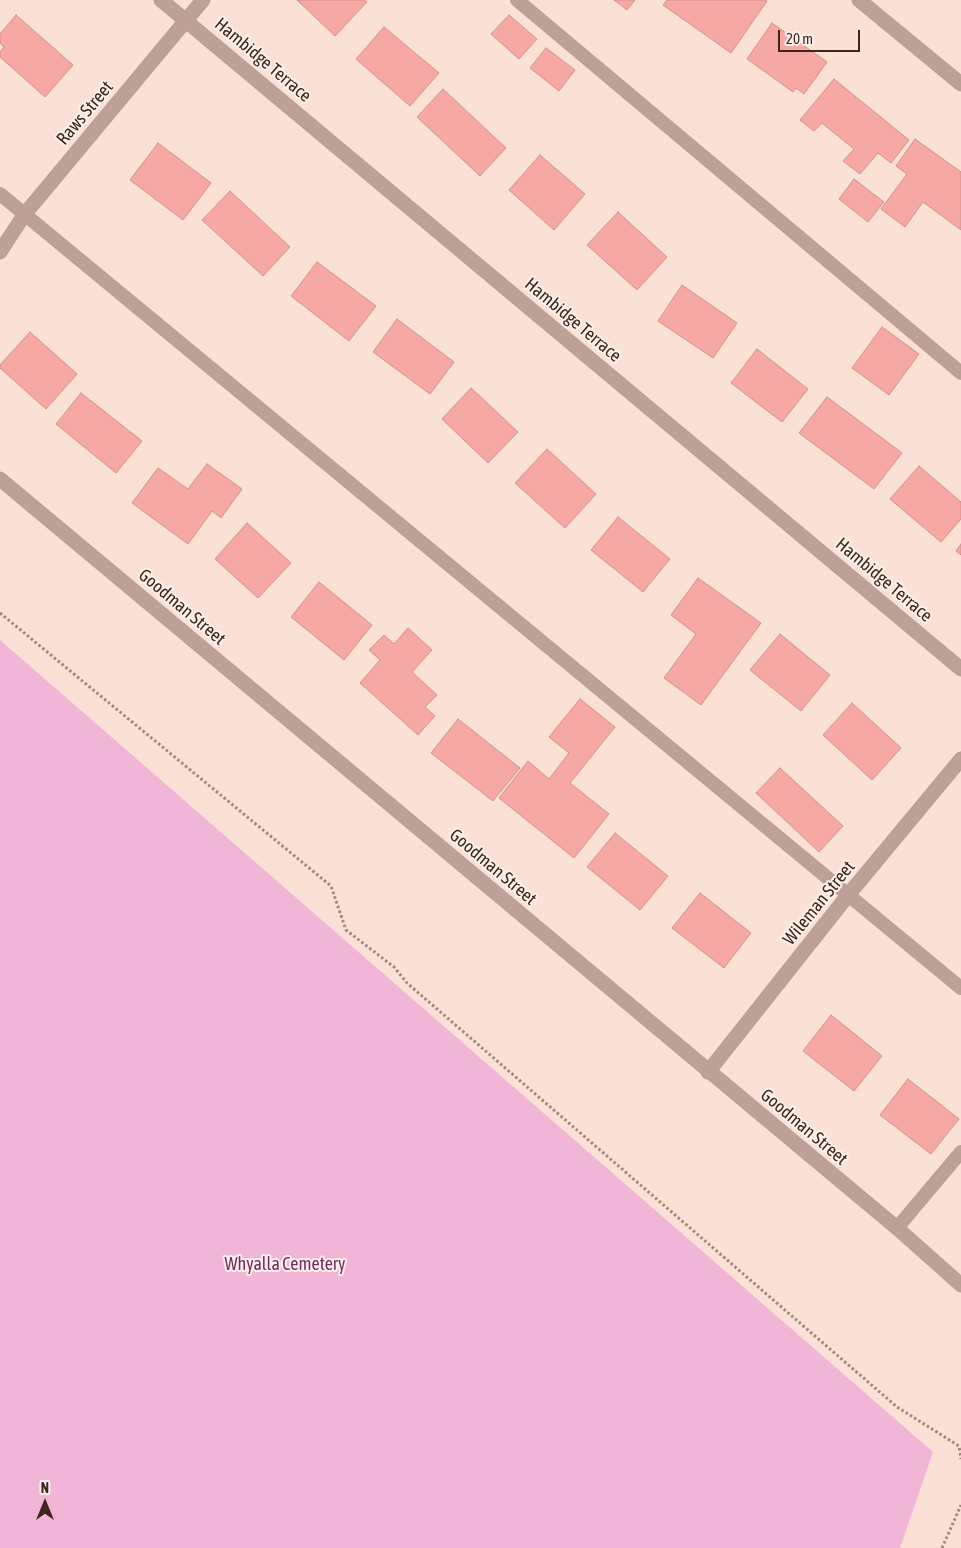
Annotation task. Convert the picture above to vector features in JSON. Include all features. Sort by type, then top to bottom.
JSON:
[{"type":"street","name":"Hambidge Terrace","points":[[161,0],[961,669]]},
{"type":"street","name":"Raws Street","points":[[0,252],[24,215],[203,0]]},
{"type":"street","points":[[859,0],[961,84]]},
{"type":"street","name":"Goodman Street","points":[[0,479],[897,1228],[961,1285]]},
{"type":"street","name":"Wileman Street","points":[[708,1072],[849,894],[961,760]]},
{"type":"lane","points":[[516,0],[961,373]]},
{"type":"lane","points":[[0,194],[961,988]]},
{"type":"lane","points":[[897,1228],[961,1152]]},
{"type":"path","points":[[0,613],[332,886],[346,930],[394,967],[406,983],[897,1407],[959,1446],[961,1459]]},
{"type":"path","points":[[942,1548],[961,1505]]},
{"type":"green space","name":"Whyalla Cemetery","points":[[0,640],[933,1452],[900,1548],[0,1548]]},
{"type":"building","points":[[297,0],[364,0],[367,2],[335,36]]},
{"type":"building","points":[[614,0],[635,0],[627,10]]},
{"type":"building","points":[[667,0],[767,1],[731,53],[663,5]]},
{"type":"building","points":[[16,15],[73,65],[45,97],[0,57],[0,52],[4,47],[0,43],[0,34]]},
{"type":"building","points":[[509,15],[537,39],[519,59],[491,34]]},
{"type":"building","points":[[772,23],[827,62],[804,94],[796,88],[793,92],[747,59]]},
{"type":"building","points":[[384,27],[439,73],[410,106],[356,59]]},
{"type":"building","points":[[546,48],[575,70],[559,91],[530,68]]},
{"type":"building","points":[[834,79],[909,140],[891,163],[878,153],[860,174],[843,161],[854,149],[822,123],[814,131],[800,120]]},
{"type":"building","points":[[443,89],[506,148],[480,176],[417,117]]},
{"type":"building","points":[[915,139],[961,172],[961,230],[923,202],[905,227],[881,209],[907,174],[896,166]]},
{"type":"building","points":[[158,143],[211,183],[183,220],[130,180]]},
{"type":"building","points":[[540,155],[585,194],[554,230],[509,190]]},
{"type":"building","points":[[854,179],[884,202],[868,222],[839,199]]},
{"type":"building","points":[[230,191],[290,247],[263,276],[202,220]]},
{"type":"building","points":[[618,212],[667,257],[637,290],[587,245]]},
{"type":"building","points":[[317,262],[376,306],[349,341],[291,296]]},
{"type":"building","points":[[682,285],[737,323],[713,358],[658,321]]},
{"type":"building","points":[[397,319],[454,362],[430,394],[373,352]]},
{"type":"building","points":[[882,327],[919,354],[889,395],[852,368]]},
{"type":"building","points":[[30,332],[77,374],[46,409],[0,368],[0,365]]},
{"type":"building","points":[[757,349],[808,389],[782,422],[731,383]]},
{"type":"building","points":[[471,388],[518,432],[488,463],[442,419]]},
{"type":"building","points":[[81,393],[142,441],[116,473],[56,424]]},
{"type":"building","points":[[827,397],[902,453],[874,489],[799,433]]},
{"type":"building","points":[[547,449],[596,494],[565,528],[515,483]]},
{"type":"building","points":[[207,464],[242,489],[221,518],[212,511],[188,544],[132,503],[158,468],[188,489]]},
{"type":"building","points":[[919,466],[961,502],[961,519],[941,542],[890,499]]},
{"type":"building","points":[[618,517],[670,559],[643,592],[591,550]]},
{"type":"building","points":[[247,523],[291,563],[258,598],[215,559]]},
{"type":"building","points":[[961,544],[961,555],[956,551]]},
{"type":"building","points":[[698,578],[761,623],[701,705],[664,678],[696,634],[671,615]]},
{"type":"building","points":[[319,582],[372,625],[344,660],[291,617]]},
{"type":"building","points":[[408,628],[432,650],[412,672],[437,695],[425,707],[435,716],[418,735],[360,683],[380,660],[369,650],[384,635],[394,644]]},
{"type":"building","points":[[780,634],[830,675],[801,711],[750,670]]},
{"type":"building","points":[[580,699],[615,727],[570,783],[609,814],[574,858],[499,798],[528,761],[549,779],[569,753],[549,737]]},
{"type":"building","points":[[852,703],[901,748],[872,780],[823,735]]},
{"type":"building","points":[[458,719],[520,768],[493,801],[431,753]]},
{"type":"building","points":[[780,768],[843,826],[819,852],[756,793]]},
{"type":"building","points":[[615,833],[668,876],[640,910],[587,867]]},
{"type":"building","points":[[700,893],[751,933],[724,968],[672,928]]},
{"type":"building","points":[[831,1015],[882,1056],[854,1091],[803,1051]]},
{"type":"building","points":[[908,1079],[959,1119],[931,1154],[880,1115]]}]
